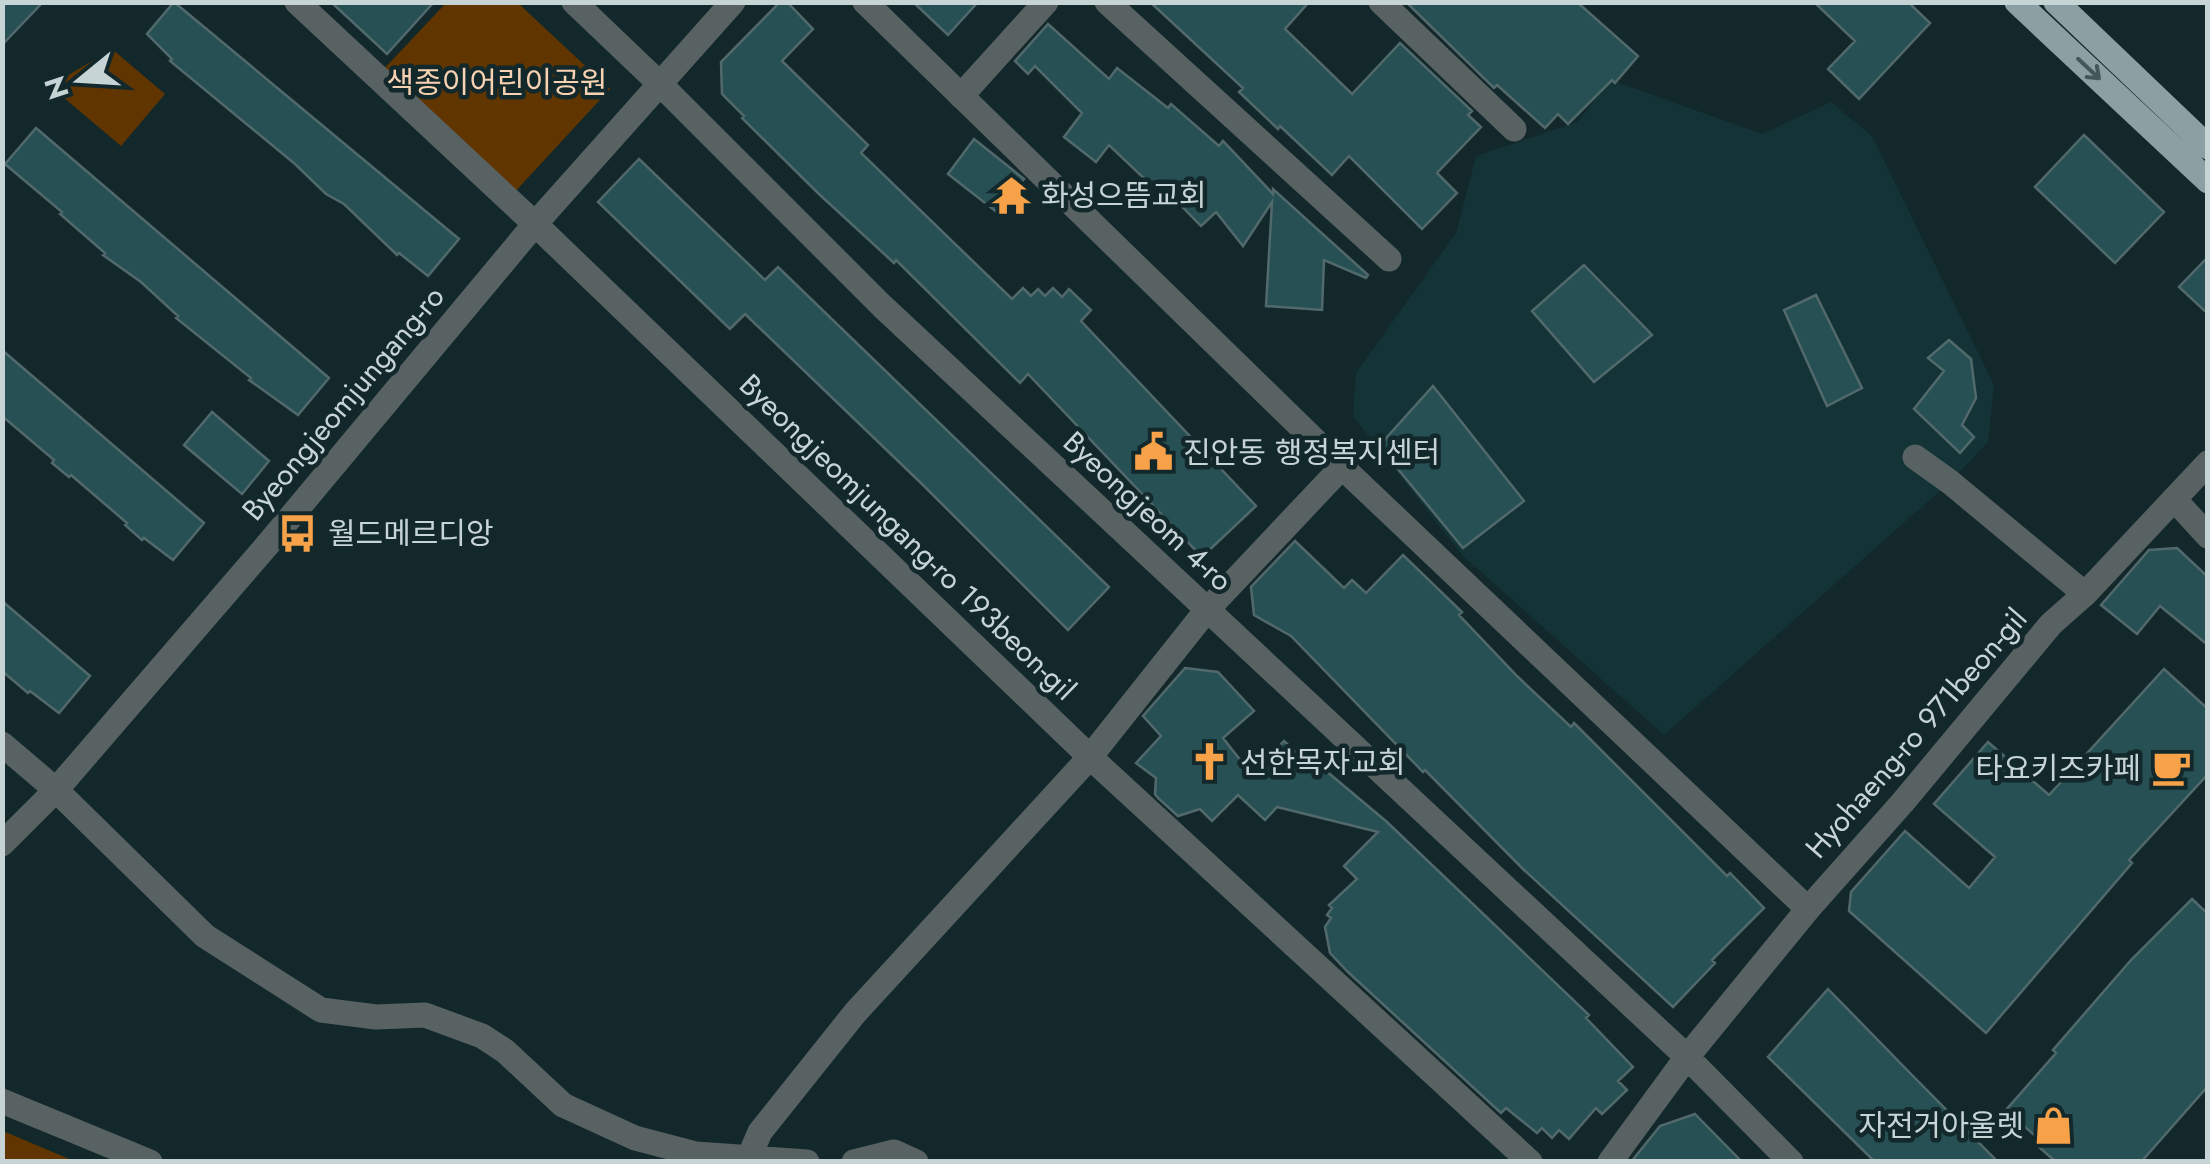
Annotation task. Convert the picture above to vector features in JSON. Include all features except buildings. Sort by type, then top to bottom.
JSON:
[{"type":"main road","points":[[2018,2],[2208,181]]},
{"type":"main road","points":[[2056,2],[2208,147]]},
{"type":"street","name":"Byeongjeomjungang-ro 193beon-gil","points":[[296,2],[535,224],[1090,756],[1530,1162]]},
{"type":"street","name":"Byeongjeom 4-ro","points":[[574,2],[882,306],[1687,1057],[1791,1162]]},
{"type":"street","name":"Byeongjeomjungang-ro","points":[[2,844],[56,790],[269,543],[535,224],[733,2]]},
{"type":"street","points":[[866,2],[1342,467],[1808,908]]},
{"type":"street","points":[[962,96],[1046,2]]},
{"type":"street","points":[[1107,2],[1390,260]]},
{"type":"street","points":[[1380,2],[1514,129]]},
{"type":"street","points":[[1915,458],[1950,482],[2084,594]]},
{"type":"street","name":"Hyohaeng-ro 971beon-gil","points":[[1687,1057],[1808,908],[2051,624],[2208,463]]},
{"type":"street","points":[[746,1160],[760,1132],[855,1013],[1090,756],[1206,611],[1342,467]]},
{"type":"street","points":[[2174,499],[2208,536]]},
{"type":"street","points":[[2,744],[56,790],[205,936],[321,1010],[376,1017],[425,1015],[482,1036],[506,1051],[562,1105],[635,1138],[696,1154],[807,1162]]},
{"type":"street","points":[[1610,1162],[1687,1057]]},
{"type":"street","points":[[2,1101],[150,1162]]},
{"type":"street","points":[[854,1162],[894,1152],[916,1162]]},
{"type":"shaded area","points":[[1611,80],[1762,134],[1831,102],[1872,136],[1994,385],[1988,442],[1950,482],[1664,735],[1463,556],[1353,416],[1356,373],[1456,233],[1476,156],[1577,122]]},
{"type":"green space","name":"색종이어린이공원","points":[[446,3],[518,3],[610,89],[512,195],[381,72]]},
{"type":"green space","points":[[112,49],[165,94],[121,146],[50,86]]},
{"type":"green space","points":[[3,1131],[74,1161],[3,1161]]},
{"type":"place","name":"화성으뜸교회","points":[[1011,195]]},
{"type":"place","name":"진안동 행정복지센터","points":[[1153,452]]},
{"type":"place","name":"월드메르디앙","points":[[298,533]]},
{"type":"place","name":"선한목자교회","points":[[1210,762]]},
{"type":"place","name":"타요키즈카페","points":[[2171,768]]},
{"type":"place","name":"자전거아울렛","points":[[2054,1125]]}]
